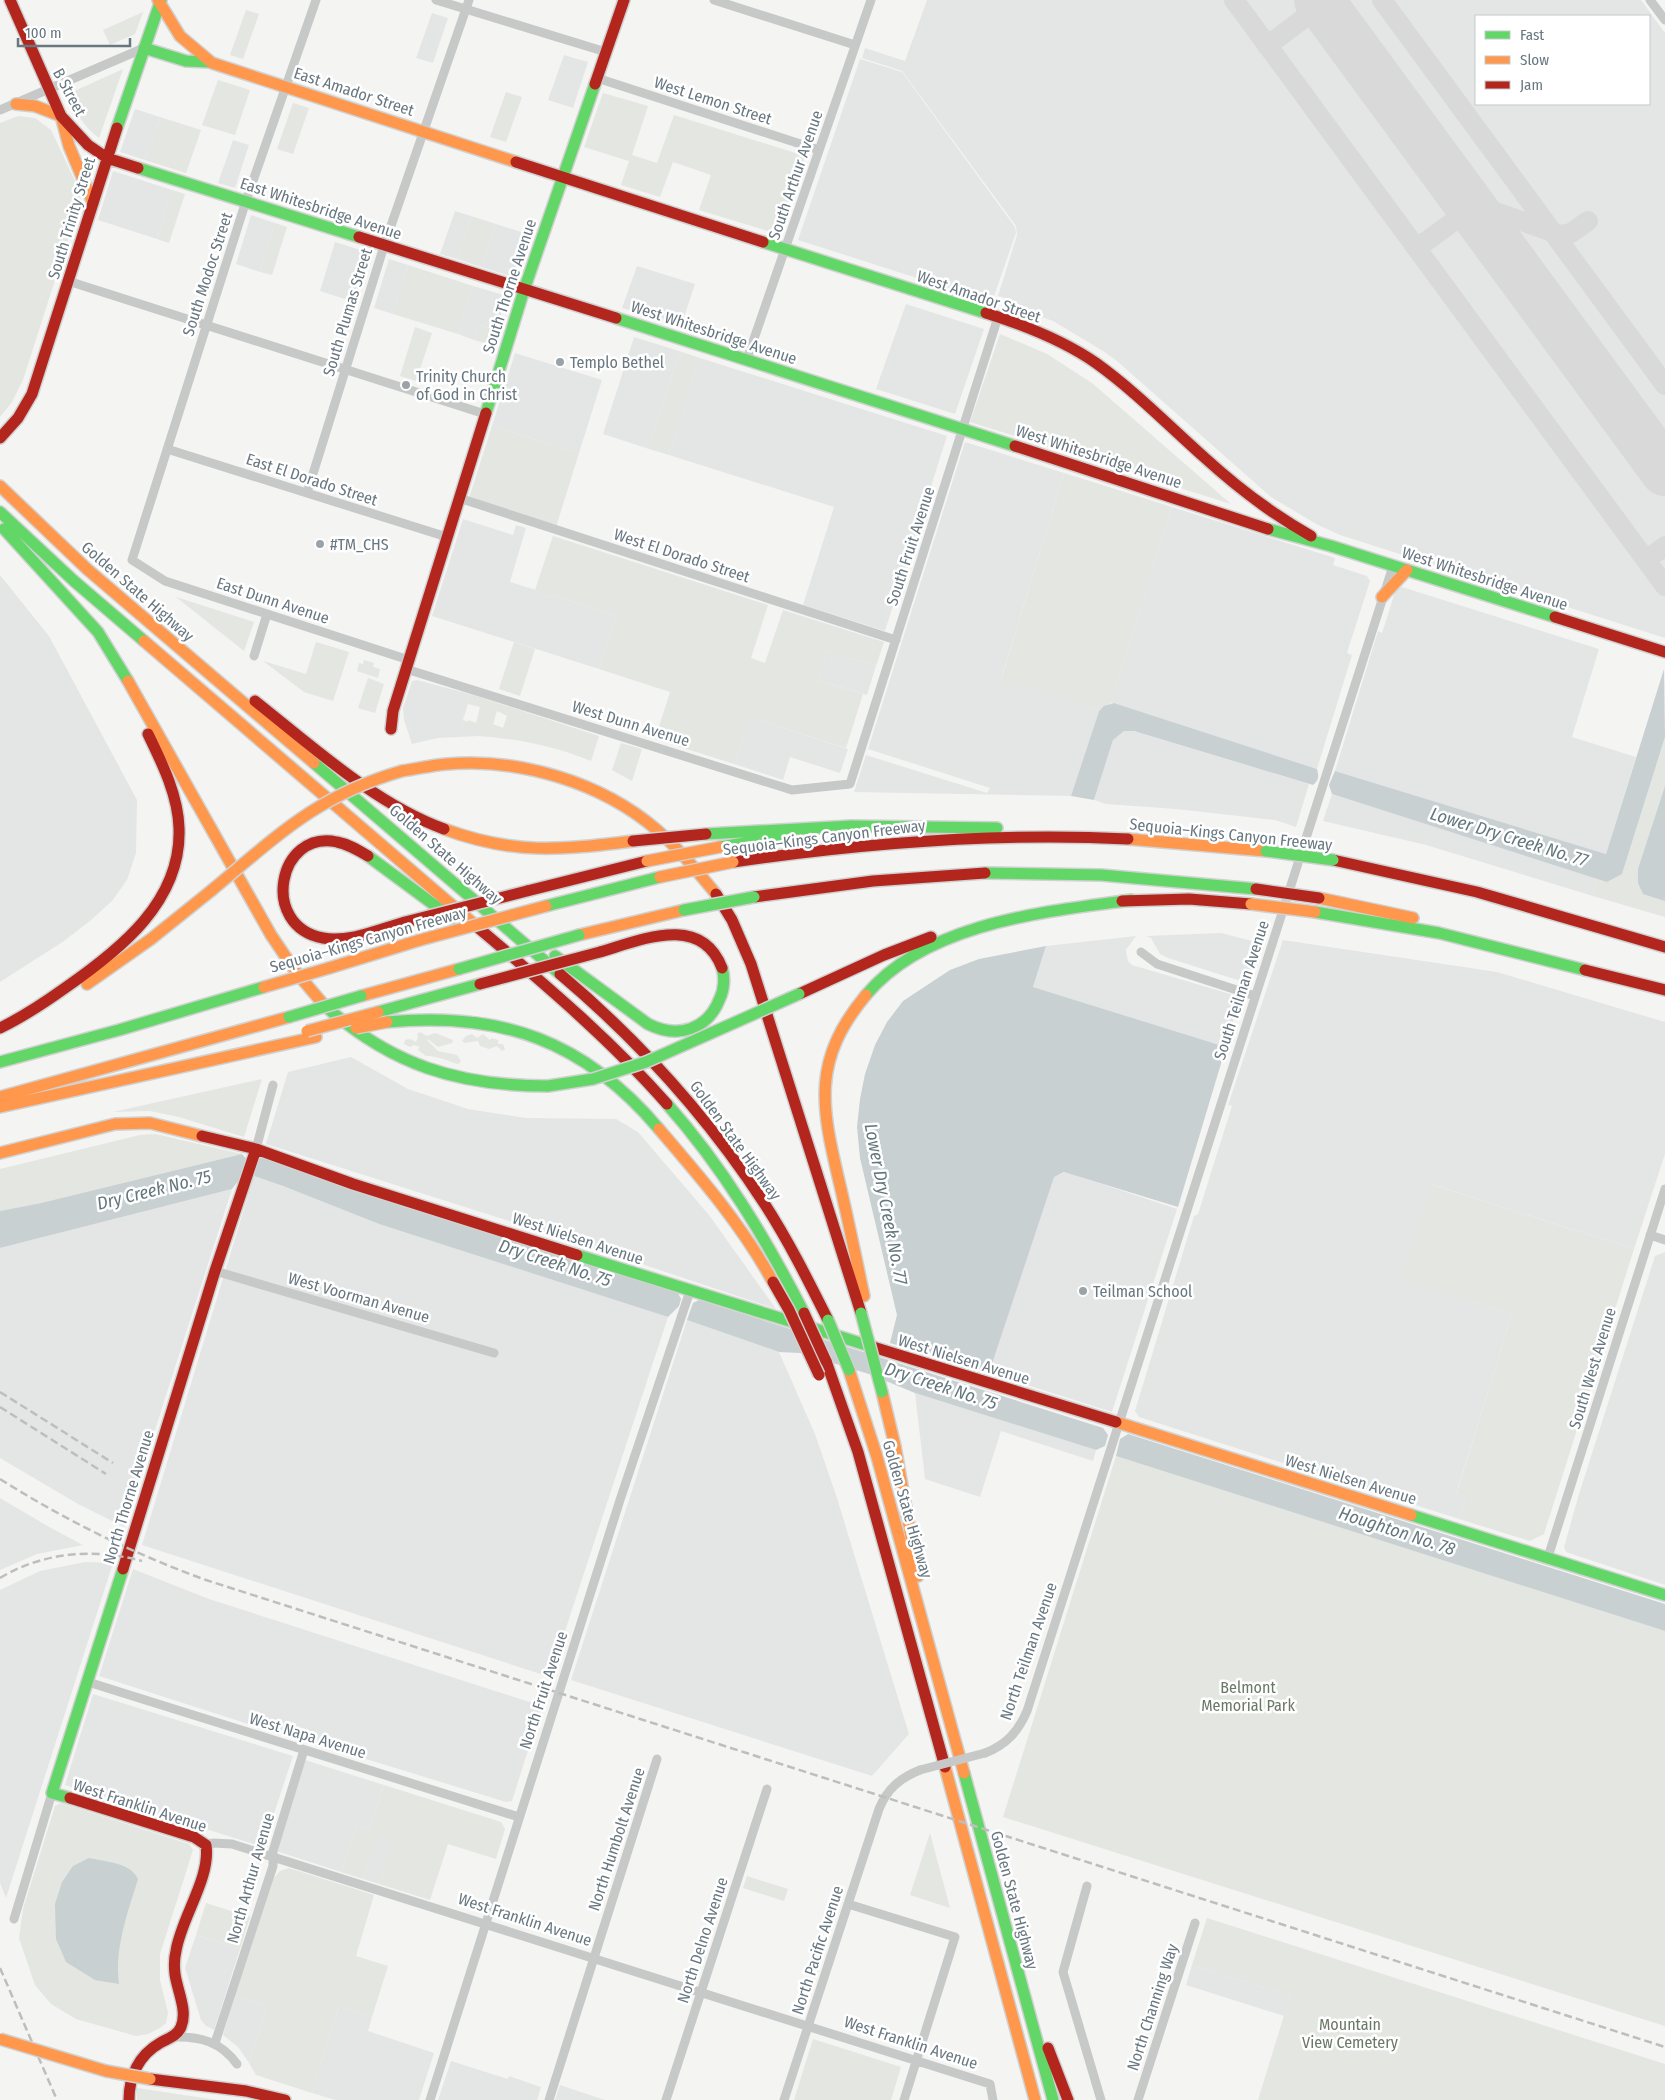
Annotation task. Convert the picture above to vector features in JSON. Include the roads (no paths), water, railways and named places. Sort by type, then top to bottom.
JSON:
[{"type":"main road","name":"B Street","points":[[10,0],[61,116],[88,145],[107,158]]},
{"type":"main road","name":"South Thorne Avenue","points":[[391,729],[393,711],[407,664],[524,290],[624,0]]},
{"type":"main road","name":"East Amador Street","points":[[160,1],[177,35],[212,62],[563,178]]},
{"type":"main road","name":"South Trinity Street","points":[[0,438],[18,418],[32,394],[107,158],[160,1]]},
{"type":"main road","points":[[144,48],[186,61],[212,62]]},
{"type":"main road","points":[[16,104],[35,106],[61,116],[69,146],[93,203]]},
{"type":"main road","name":"East Whitesbridge Avenue","points":[[107,158],[524,290]]},
{"type":"main road","name":"West Amador Street","points":[[563,178],[998,317],[1038,332],[1106,370],[1244,492],[1283,521],[1331,546]]},
{"type":"main road","name":"West Whitesbridge Avenue","points":[[524,290],[963,429],[1287,535],[1331,546],[1665,652]]},
{"type":"main road","name":"Golden State Highway","points":[[0,486],[87,569],[586,996],[630,1037],[670,1079],[731,1155],[765,1204],[791,1248],[828,1320],[849,1370],[877,1457],[1053,2100]]},
{"type":"main road","name":"Golden State Highway","points":[[0,512],[74,581],[575,1010],[618,1049],[691,1130],[722,1172],[769,1245],[804,1313],[826,1361],[858,1452],[998,1958],[1035,2100]]},
{"type":"main road","points":[[0,524],[74,604],[98,632],[110,650],[271,935],[297,974],[324,1005],[372,1041],[412,1063],[435,1071],[486,1084],[526,1087],[593,1080],[646,1062],[892,952],[959,928],[1035,910],[1088,902],[1189,899],[1315,912],[1439,932],[1665,989]]},
{"type":"main road","points":[[87,569],[348,773],[397,807],[423,821],[464,837],[508,847],[559,849],[770,828],[882,824],[1000,828],[1140,839]]},
{"type":"main road","points":[[1382,597],[1407,570]]},
{"type":"main road","points":[[2,1027],[85,974],[127,941],[159,904],[170,880],[179,834],[174,798],[163,766],[110,650]]},
{"type":"main road","points":[[2,1027],[72,994],[117,966],[272,839],[317,806],[366,782],[430,765],[475,762],[522,767],[569,779],[594,789],[637,814],[675,845],[704,877],[732,921],[751,964],[865,1314]]},
{"type":"main road","points":[[618,1049],[446,912],[351,846],[336,841],[318,842],[303,849],[288,866],[281,889],[287,914],[298,926],[313,936],[342,938],[405,922],[526,891],[647,861],[787,836],[882,824]]},
{"type":"main road","points":[[311,1034],[378,1012],[480,984],[600,952],[670,935],[682,934],[695,938],[715,953],[722,966],[725,987],[721,1002],[712,1016],[700,1026],[692,1029],[669,1031],[653,1026],[593,985],[390,828]]},
{"type":"main road","name":"Sequoia–Kings Canyon Freeway","points":[[0,1062],[264,987],[420,940],[660,877],[733,862],[835,848],[949,838],[1025,836],[1140,839],[1266,851],[1333,860],[1477,892],[1665,947]]},
{"type":"main road","points":[[0,1097],[579,936],[684,910],[754,897],[882,880],[947,875],[1012,874],[1134,877],[1256,889],[1319,898],[1391,912],[1468,931],[1665,989]]},
{"type":"main road","points":[[922,1620],[916,1563],[895,1446],[872,1352],[825,1113],[824,1094],[829,1062],[846,1021],[865,993],[880,978],[906,958],[980,928],[1014,919],[1131,900]]},
{"type":"main road","points":[[0,1106],[311,1034],[387,1022],[435,1018],[492,1024],[544,1040],[594,1067],[640,1106],[715,1192],[756,1250],[774,1282],[819,1375],[849,1455],[922,1687]]},
{"type":"main road","name":"West Nielsen Avenue","points":[[0,1153],[115,1124],[150,1123],[255,1152],[689,1294],[1119,1423],[1665,1595]]},
{"type":"main road","name":"North Thorne Avenue","points":[[52,1793],[215,1271],[255,1152]]},
{"type":"main road","name":"West Franklin Avenue","points":[[52,1793],[194,1837],[206,1845]]},
{"type":"main road","points":[[129,2100],[130,2083],[138,2062],[154,2047],[174,2037],[180,2030],[183,2014],[175,1978],[175,1956],[207,1857],[206,1845]]},
{"type":"main road","points":[[998,1958],[1024,2100]]},
{"type":"main road","points":[[1019,1976],[1068,2100]]},
{"type":"main road","points":[[0,2039],[106,2071],[246,2096],[285,2100]]},
{"type":"street","name":"South Modoc Street","points":[[132,560],[246,201],[316,0]]},
{"type":"street","points":[[436,0],[606,52]]},
{"type":"street","name":"South Plumas Street","points":[[307,493],[384,246],[469,0]]},
{"type":"street","points":[[714,0],[855,45]]},
{"type":"street","name":"South Arthur Avenue","points":[[747,360],[871,0]]},
{"type":"street","points":[[1650,0],[1665,20]]},
{"type":"street","points":[[0,110],[144,48]]},
{"type":"street","name":"West Lemon Street","points":[[597,78],[819,150]]},
{"type":"street","points":[[68,281],[486,414]]},
{"type":"street","name":"South Fruit Avenue","points":[[850,784],[998,317]]},
{"type":"street","name":"East El Dorado Street","points":[[168,448],[447,537]]},
{"type":"street","name":"West El Dorado Street","points":[[459,498],[896,640]]},
{"type":"street","name":"East Dunn Avenue","points":[[132,560],[165,581],[267,614],[407,664]]},
{"type":"street","name":"South Teilman Avenue","points":[[1119,1423],[1393,566]]},
{"type":"street","points":[[254,656],[267,614]]},
{"type":"street","name":"West Dunn Avenue","points":[[407,664],[792,790],[850,784]]},
{"type":"street","points":[[1141,952],[1157,964],[1255,996]]},
{"type":"street","name":"North Thorne Avenue","points":[[255,1152],[273,1085]]},
{"type":"street","name":"South West Avenue","points":[[1548,1557],[1665,1189]]},
{"type":"street","points":[[1650,1235],[1665,1240]]},
{"type":"street","name":"West Voorman Avenue","points":[[215,1271],[494,1353]]},
{"type":"street","name":"North Fruit Avenue","points":[[430,2100],[620,1500],[689,1294]]},
{"type":"street","name":"North Teilman Avenue","points":[[879,1809],[884,1797],[902,1779],[920,1770],[985,1753],[1007,1741],[1023,1721],[1119,1423]]},
{"type":"street","name":"West Napa Avenue","points":[[88,1682],[519,1817]]},
{"type":"street","name":"North Arthur Avenue","points":[[215,2044],[273,1866],[273,1857],[304,1750]]},
{"type":"street","name":"North Humbolt Avenue","points":[[549,2100],[657,1759]]},
{"type":"street","name":"North Delno Avenue","points":[[666,2100],[767,1789]]},
{"type":"street","name":"North Thorne Avenue","points":[[14,1919],[52,1793]]},
{"type":"street","name":"North Pacific Avenue","points":[[784,2100],[879,1809]]},
{"type":"street","name":"West Franklin Avenue","points":[[206,1845],[213,1842],[232,1844],[990,2084],[993,2100]]},
{"type":"street","points":[[1087,1886],[1062,1972],[1102,2100]]},
{"type":"street","points":[[848,1904],[955,1937],[904,2100]]},
{"type":"street","name":"North Channing Way","points":[[1138,2100],[1195,1923]]},
{"type":"street","points":[[174,2037],[193,2037],[215,2044],[227,2052],[237,2064]]},
{"type":"water","name":"Lower Dry Creek No. 77","points":[[1664,669],[1665,737],[1622,874],[1607,882],[1332,794],[1329,785],[1335,771],[1606,854]]},
{"type":"water","points":[[1114,703],[1317,769],[1317,780],[1313,785],[1134,731],[1124,731],[1113,740],[1094,800],[1071,796],[1099,711],[1104,706]]},
{"type":"water","points":[[1665,786],[1665,901],[1643,894],[1638,883],[1638,869]]},
{"type":"water","name":"Lower Dry Creek No. 77","points":[[1046,946],[1033,987],[1226,1047],[1178,1207],[1064,1172],[1054,1177],[989,1373],[890,1343],[897,1315],[860,1158],[857,1127],[860,1099],[865,1074],[875,1045],[887,1022],[903,1001],[950,970],[979,959]]},
{"type":"water","name":"Dry Creek No. 75","points":[[242,1154],[248,1161],[243,1175],[232,1189],[0,1248],[0,1211],[41,1203]]},
{"type":"water","name":"Dry Creek No. 75","points":[[262,1157],[353,1191],[678,1293],[681,1299],[679,1306],[668,1317],[379,1224],[254,1176],[259,1158]]},
{"type":"water","name":"Dry Creek No. 75","points":[[699,1300],[1103,1428],[1108,1435],[1105,1446],[1096,1450],[915,1393],[869,1374],[800,1353],[779,1352],[687,1320],[693,1303]]},
{"type":"water","name":"Houghton No. 78","points":[[1128,1434],[1665,1604],[1665,1631],[1116,1456],[1120,1439]]},
{"type":"water","points":[[89,1858],[123,1866],[134,1873],[138,1879],[120,1944],[118,1958],[119,1984],[95,1980],[66,1962],[56,1939],[55,1904],[62,1882],[73,1866]]},
{"type":"railway","points":[[0,1392],[113,1463]]},
{"type":"railway","points":[[0,1407],[106,1474]]},
{"type":"railway","points":[[0,1479],[100,1535],[206,1580],[1665,2047]]},
{"type":"railway","points":[[0,1578],[16,1569],[51,1558],[69,1555],[106,1555],[142,1561]]},
{"type":"railway","points":[[0,1968],[57,2100]]},
{"type":"place","name":"Templo Bethel","points":[[560,362]]},
{"type":"place","name":"Trinity Church of God in Christ","points":[[406,385]]},
{"type":"place","name":"#TM_CHS","points":[[320,544]]},
{"type":"place","name":"Teilman School","points":[[1083,1291]]},
{"type":"park label","name":"Belmont Memorial Park","points":[[1248,1696]]},
{"type":"park label","name":"Mountain View Cemetery","points":[[1350,2033]]}]
